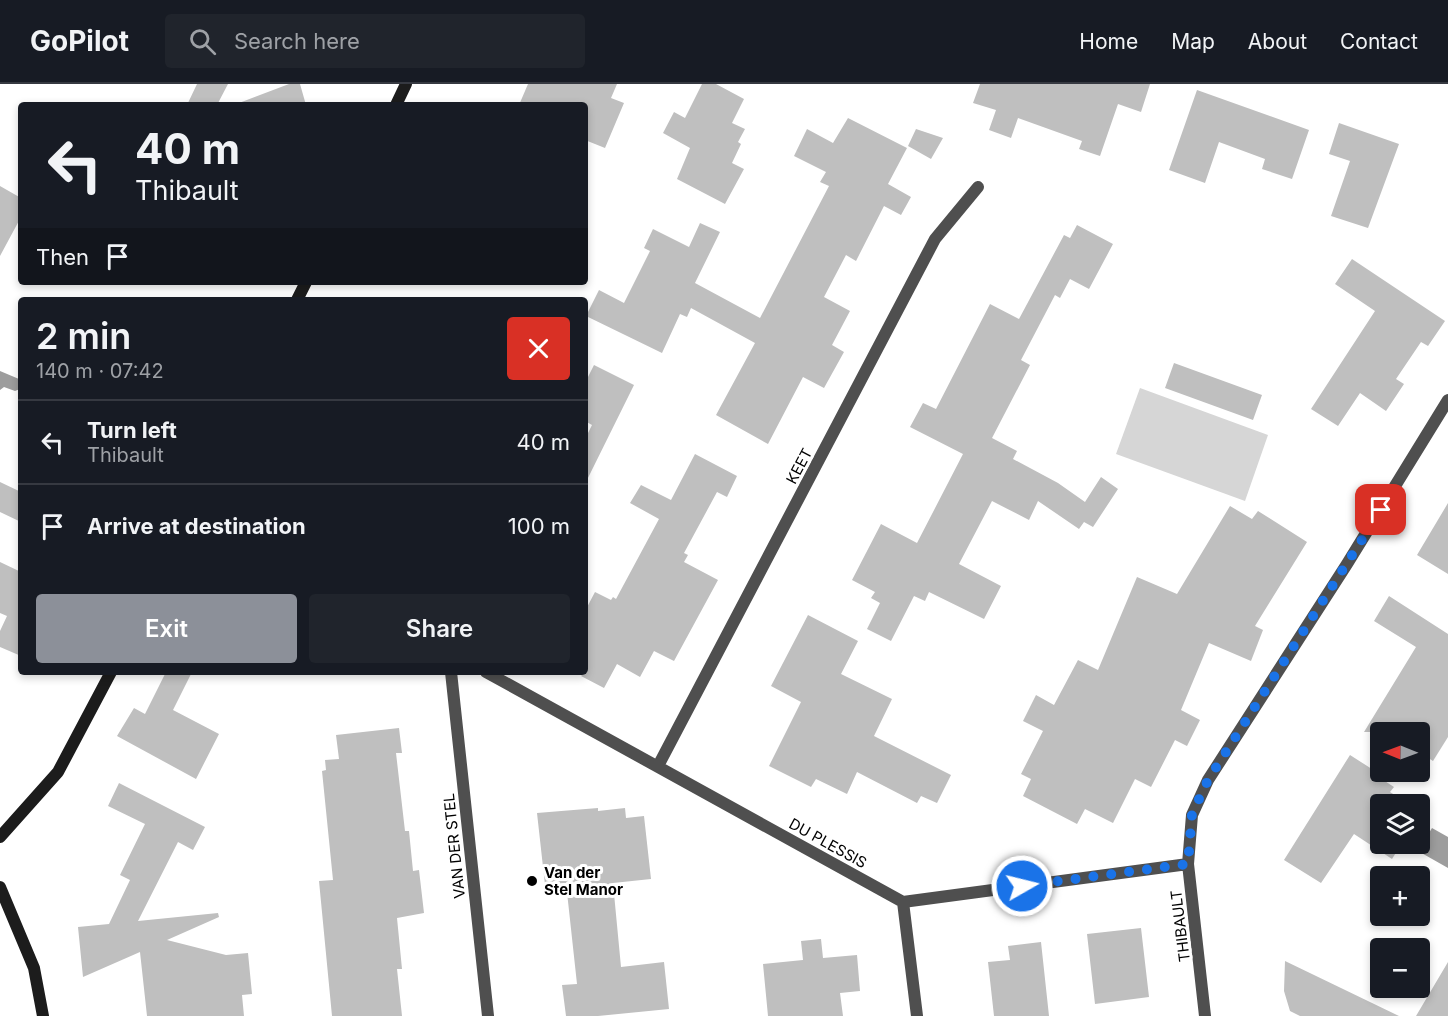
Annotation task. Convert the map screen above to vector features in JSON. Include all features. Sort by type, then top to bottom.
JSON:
[{"type":"street","points":[[397,102],[406,84]]},
{"type":"street","name":"KEET","points":[[658,766],[935,239],[978,187]]},
{"type":"street","name":"THIBAULT","points":[[1205,1016],[1188,864],[1192,814],[1208,780],[1347,564],[1448,400]]},
{"type":"street","points":[[0,837],[58,772],[109,675]]},
{"type":"street","name":"VAN DER STEL","points":[[451,675],[488,1016]]},
{"type":"street","name":"DU PLESSIS","points":[[491,675],[903,902]]},
{"type":"street","points":[[917,1016],[903,902],[1188,864]]},
{"type":"street","points":[[0,886],[34,968],[43,1016]]},
{"type":"shaded area","points":[[0,371],[18,379],[18,390],[4,387],[0,390]]},
{"type":"shaded area","points":[[1140,388],[1268,435],[1245,501],[1116,454]]},
{"type":"shaded area","points":[[1432,828],[1448,837],[1448,868],[1423,854],[1430,854]]},
{"type":"building","points":[[197,84],[228,84],[219,102],[188,102]]},
{"type":"building","points":[[289,84],[300,84],[305,102],[242,102]]},
{"type":"building","points":[[528,84],[617,84],[611,98],[624,103],[605,148],[588,141],[588,102],[520,102]]},
{"type":"building","points":[[702,84],[716,84],[744,99],[732,123],[745,129],[738,142],[741,144],[732,163],[744,169],[725,204],[677,179],[690,148],[663,133],[674,112],[685,118]]},
{"type":"building","points":[[980,84],[1150,84],[1141,112],[1118,104],[1100,156],[1079,149],[1082,141],[1018,118],[1011,138],[989,130],[996,110],[973,103]]},
{"type":"building","points":[[1197,90],[1309,130],[1292,179],[1262,169],[1265,159],[1219,142],[1205,183],[1169,170]]},
{"type":"building","points":[[848,118],[907,148],[888,184],[911,197],[901,215],[884,206],[856,261],[846,255],[824,297],[850,311],[832,345],[844,352],[824,388],[803,377],[768,444],[716,415],[755,343],[691,308],[687,317],[680,314],[662,353],[588,317],[588,312],[599,290],[624,303],[650,251],[644,248],[653,229],[689,247],[700,223],[720,232],[695,283],[760,318],[829,186],[820,182],[826,172],[794,156],[807,129],[833,143]]},
{"type":"building","points":[[1339,123],[1399,144],[1368,228],[1331,216],[1350,161],[1329,154]]},
{"type":"building","points":[[916,129],[943,138],[931,159],[908,146]]},
{"type":"building","points":[[0,186],[18,196],[18,223],[0,256]]},
{"type":"building","points":[[1077,225],[1113,244],[1089,289],[1070,279],[1060,298],[1055,295],[1021,360],[1030,365],[992,438],[1017,451],[1013,459],[1058,483],[1085,502],[1101,477],[1118,489],[1093,527],[1084,522],[1079,529],[1038,501],[1029,520],[992,501],[959,564],[1001,586],[984,619],[929,592],[925,601],[914,596],[891,641],[867,629],[880,603],[871,598],[875,592],[852,580],[881,524],[917,543],[963,454],[910,427],[923,403],[936,409],[990,304],[1019,319],[1064,235],[1070,238]]},
{"type":"building","points":[[1352,259],[1445,321],[1428,346],[1421,342],[1396,379],[1404,384],[1386,411],[1360,393],[1338,426],[1311,409],[1375,311],[1335,284]]},
{"type":"building","points":[[1174,363],[1262,395],[1253,420],[1165,388]]},
{"type":"building","points":[[594,365],[634,385],[588,478],[588,433],[592,425],[588,423],[588,377]]},
{"type":"building","points":[[695,454],[737,476],[727,497],[717,492],[684,553],[688,555],[684,562],[718,580],[674,661],[654,651],[640,677],[617,664],[604,688],[581,676],[588,675],[588,605],[595,592],[611,600],[613,597],[616,599],[659,519],[630,503],[641,485],[671,500]]},
{"type":"building","points":[[0,482],[18,491],[18,521],[0,512]]},
{"type":"building","points":[[1448,503],[1448,574],[1417,555]]},
{"type":"building","points":[[1230,506],[1252,519],[1258,511],[1307,542],[1255,626],[1263,630],[1251,661],[1209,643],[1181,710],[1200,720],[1187,746],[1175,740],[1151,787],[1135,779],[1113,823],[1085,809],[1077,824],[1023,796],[1031,779],[1021,774],[1043,731],[1023,721],[1036,695],[1054,705],[1078,660],[1098,670],[1137,577],[1177,594]]},
{"type":"building","points":[[0,562],[18,571],[18,655],[0,647],[0,631],[7,616],[0,613]]},
{"type":"building","points":[[1389,596],[1448,634],[1448,737],[1433,761],[1430,759],[1430,722],[1370,722],[1416,647],[1374,621]]},
{"type":"building","points":[[808,615],[858,641],[841,674],[892,699],[874,736],[951,775],[937,803],[921,796],[917,803],[857,772],[847,794],[816,779],[811,787],[769,766],[801,702],[771,686]]},
{"type":"building","points":[[164,675],[190,675],[173,710],[219,734],[196,779],[117,736],[134,708],[145,714]]},
{"type":"building","points":[[1370,722],[1370,732],[1364,732]]},
{"type":"building","points":[[399,728],[402,753],[396,753],[405,831],[409,831],[413,871],[419,870],[424,913],[397,918],[402,969],[397,969],[402,1016],[332,1016],[319,881],[333,880],[322,771],[326,770],[325,760],[339,759],[336,735]]},
{"type":"building","points":[[1350,755],[1370,768],[1370,782],[1386,782],[1394,787],[1390,792],[1393,794],[1370,794],[1370,845],[1354,834],[1321,883],[1284,860]]},
{"type":"building","points":[[119,783],[205,827],[193,850],[178,842],[138,921],[218,913],[219,917],[167,940],[226,955],[248,953],[252,994],[242,995],[244,1016],[147,1016],[140,952],[83,977],[78,927],[109,924],[130,880],[120,875],[145,824],[108,806]]},
{"type":"building","points":[[598,808],[598,811],[625,808],[626,818],[644,816],[651,879],[613,883],[621,967],[664,962],[669,1009],[598,1016],[566,1016],[562,985],[577,984],[566,883],[545,885],[537,813]]},
{"type":"building","points":[[1384,854],[1395,854],[1392,859]]},
{"type":"building","points":[[1141,928],[1149,997],[1095,1004],[1087,934]]},
{"type":"building","points":[[821,939],[823,958],[857,955],[860,991],[840,993],[843,1016],[768,1016],[763,964],[803,960],[801,941]]},
{"type":"building","points":[[1041,942],[1049,1016],[994,1016],[988,962],[1010,960],[1008,946]]},
{"type":"building","points":[[1285,961],[1399,1016],[1300,1016],[1290,1011],[1284,991]]},
{"type":"building","points":[[1448,962],[1448,1016],[1416,1016],[1427,998],[1430,998],[1430,992]]},
{"type":"place","name":"Van der Stel Manor","points":[[532,881]]},
{"type":"route","points":[[1022,886],[1188,864],[1192,814],[1208,780],[1381,510]]}]
